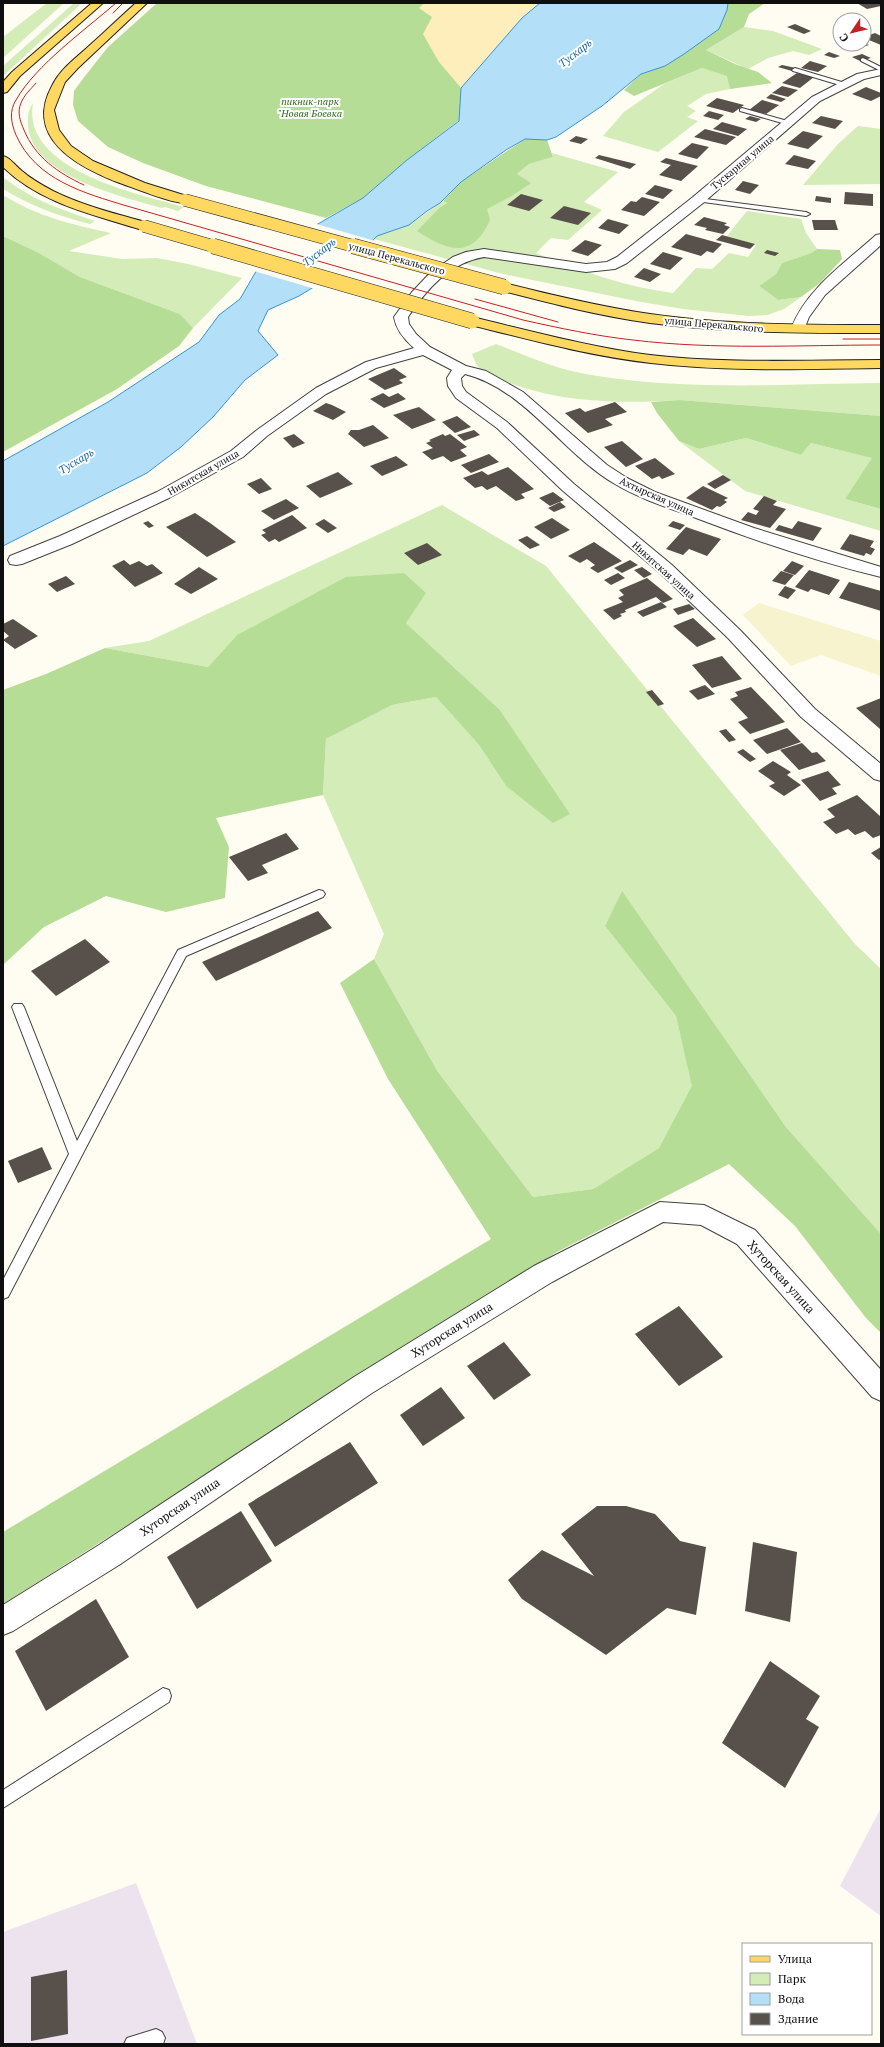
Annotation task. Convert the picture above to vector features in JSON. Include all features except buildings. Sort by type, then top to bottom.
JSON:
[{"type":"main road","points":[[3,90],[16,74],[98,3]]},
{"type":"main road","name":"улица Перекальского","points":[[142,3],[71,68],[57,86],[50,100],[47,116],[52,132],[64,146],[76,156],[119,178],[185,200],[504,287],[573,304],[641,317],[738,327],[881,329]]},
{"type":"main road","points":[[3,160],[23,179],[41,190],[97,212],[472,321],[544,340],[604,352],[651,359],[762,365],[881,364]]},
{"type":"street","name":"Тускарная улица","points":[[610,266],[622,260],[698,200],[816,99],[843,84],[861,76],[881,70]]},
{"type":"street","points":[[798,329],[799,321],[811,302],[881,238]]},
{"type":"street","name":"Ахтырская улица","points":[[610,266],[586,268],[484,253],[473,254],[460,258],[432,277],[417,292],[401,317],[402,324],[410,337],[425,350],[461,370],[481,374],[518,395],[601,468],[621,481],[649,495],[748,532],[881,572]]},
{"type":"street","name":"Никитская улица","points":[[16,560],[66,540],[170,491],[237,454],[262,433],[309,399],[371,365],[425,350]]},
{"type":"street","name":"Никитская улица","points":[[461,370],[454,378],[455,386],[461,395],[502,425],[568,487],[666,569],[734,634],[808,713],[881,774]]},
{"type":"street","name":"Хуторская улица","points":[[3,1620],[109,1555],[363,1385],[543,1274],[660,1212],[704,1215],[746,1237],[881,1389]]},
{"type":"lane","points":[[863,60],[881,70]]},
{"type":"lane","points":[[795,70],[843,84]]},
{"type":"lane","points":[[742,110],[789,123]]},
{"type":"lane","points":[[698,200],[806,214]]},
{"type":"lane","points":[[3,1293],[182,953],[319,894]]},
{"type":"lane","points":[[18,1007],[76,1155]]},
{"type":"lane","points":[[3,1800],[162,1696]]},
{"type":"lane","points":[[134,2044],[156,2038]]},
{"type":"shaded area","points":[[759,603],[881,641],[881,676],[821,655],[791,666],[743,615]]},
{"type":"shaded area","points":[[881,1808],[881,1916],[840,1886]]},
{"type":"shaded area","points":[[136,1883],[197,2044],[3,2044],[3,1932]]},
{"type":"green space","points":[[47,3],[64,3],[3,58],[3,37]]},
{"type":"green space","points":[[74,3],[82,3],[3,76],[3,66]]},
{"type":"green space","name":"пикник-парк \"Новая Боевка","points":[[157,3],[540,3],[522,18],[461,87],[459,120],[407,160],[363,198],[326,218],[206,186],[143,163],[108,147],[78,121],[73,105],[74,91],[108,47]]},
{"type":"green space","points":[[728,3],[765,3],[749,14],[744,27],[706,50],[735,64],[758,72],[772,83],[730,89],[727,76],[702,68],[634,96],[624,90],[641,74],[665,66],[719,29],[727,10]]},
{"type":"green space","points":[[744,27],[773,31],[822,49],[809,55],[793,51],[768,58],[748,69],[706,50]]},
{"type":"green space","points":[[702,68],[728,76],[730,89],[706,94],[687,106],[696,111],[687,117],[698,121],[658,152],[603,136],[624,112],[664,84]]},
{"type":"green space","points":[[33,103],[34,126],[45,146],[63,162],[87,175],[113,186],[139,195],[184,207],[178,211],[165,207],[162,208],[106,191],[65,173],[49,162],[36,148],[29,132],[28,117]]},
{"type":"green space","points":[[858,126],[881,129],[881,184],[803,185],[838,144]]},
{"type":"green space","points":[[525,139],[547,140],[553,157],[529,164],[517,174],[531,183],[512,196],[487,209],[490,220],[483,233],[475,241],[467,246],[458,248],[449,247],[428,238],[417,231],[439,208],[447,203],[443,201],[461,182]]},
{"type":"green space","points":[[552,153],[618,172],[584,202],[602,210],[568,240],[551,238],[536,253],[604,278],[638,287],[673,293],[696,268],[712,269],[729,253],[748,257],[756,245],[727,236],[747,211],[801,219],[806,233],[817,249],[811,253],[782,263],[776,274],[759,286],[778,300],[801,297],[784,309],[767,315],[749,316],[683,309],[503,274],[374,239],[377,236],[409,225],[443,201],[447,203],[439,208],[417,231],[486,209],[512,196],[530,183],[517,174],[529,164],[553,157]]},
{"type":"green space","points":[[3,177],[13,185],[35,198],[95,221],[90,224],[79,221],[45,210],[24,201],[3,189]]},
{"type":"green space","points":[[3,195],[28,209],[55,219],[111,233],[69,251],[122,259],[157,258],[188,264],[242,278],[193,328],[180,314],[80,277],[39,253],[3,236]]},
{"type":"green space","points":[[3,236],[39,253],[80,277],[180,314],[193,328],[179,346],[117,389],[3,452]]},
{"type":"green space","points":[[817,249],[840,250],[842,259],[820,283],[801,297],[778,300],[759,286],[776,274],[782,263],[811,253]]},
{"type":"green space","points":[[496,344],[567,370],[627,380],[699,385],[881,383],[881,416],[680,400],[634,402],[588,400],[541,393],[498,378],[484,372],[479,368],[472,354]]},
{"type":"green space","points":[[680,400],[881,416],[881,509],[845,499],[872,458],[811,443],[801,455],[746,438],[699,449],[679,441],[657,413],[651,402]]},
{"type":"green space","points":[[746,438],[801,455],[811,443],[873,458],[845,499],[881,509],[881,531],[745,491],[679,441],[699,449]]},
{"type":"green space","points":[[442,505],[546,566],[855,944],[881,969],[881,1234],[786,1127],[622,892],[605,926],[676,1016],[693,1087],[659,1148],[593,1189],[533,1197],[438,1072],[374,959],[384,934],[323,795],[326,739],[392,705],[436,697],[479,745],[506,786],[499,709],[406,623],[237,635],[208,667],[105,648],[149,641]]},
{"type":"green space","points":[[404,573],[426,593],[406,623],[499,709],[570,814],[553,823],[506,786],[479,745],[436,697],[392,705],[326,739],[323,795],[216,818],[229,847],[225,898],[166,912],[106,896],[44,927],[3,965],[3,690],[46,674],[105,648],[208,667],[237,635],[346,577]]},
{"type":"green space","points":[[622,891],[786,1127],[881,1234],[881,1333],[866,1318],[795,1226],[729,1164],[557,1252],[3,1604],[3,1532],[491,1239],[388,1079],[340,983],[374,959],[438,1072],[533,1197],[593,1189],[659,1148],[692,1086],[676,1016],[605,926]]},
{"type":"sand","points":[[424,3],[540,3],[522,18],[461,88],[439,62],[423,34],[432,17],[419,8]]},
{"type":"water","name":"Тускарь","points":[[540,3],[728,3],[727,10],[719,29],[684,54],[665,66],[641,74],[602,106],[556,137],[547,140],[525,139],[506,150],[461,182],[440,203],[409,225],[377,236],[350,265],[299,296],[268,310],[258,331],[278,355],[245,380],[213,417],[181,447],[147,473],[3,546],[3,461],[108,402],[199,342],[219,315],[240,299],[258,268],[290,240],[363,198],[407,160],[459,121],[461,88],[522,18]]},
{"type":"pier","points":[[313,223],[375,241],[352,266],[315,289],[254,271],[257,266],[288,238]]},
{"type":"tram line","points":[[116,3],[48,61],[25,87],[12,108],[13,126],[16,135],[25,150],[36,163],[49,174],[78,190],[127,206],[523,320],[578,332],[633,340],[695,345],[881,345]]},
{"type":"tram line","points":[[113,13],[123,3]]},
{"type":"tram line","points":[[36,83],[24,97],[20,106],[19,110],[21,123],[24,130],[34,148],[48,163],[65,175],[84,185]]},
{"type":"tram line","points":[[475,299],[558,322]]},
{"type":"tram line","points":[[843,339],[881,339]]}]
